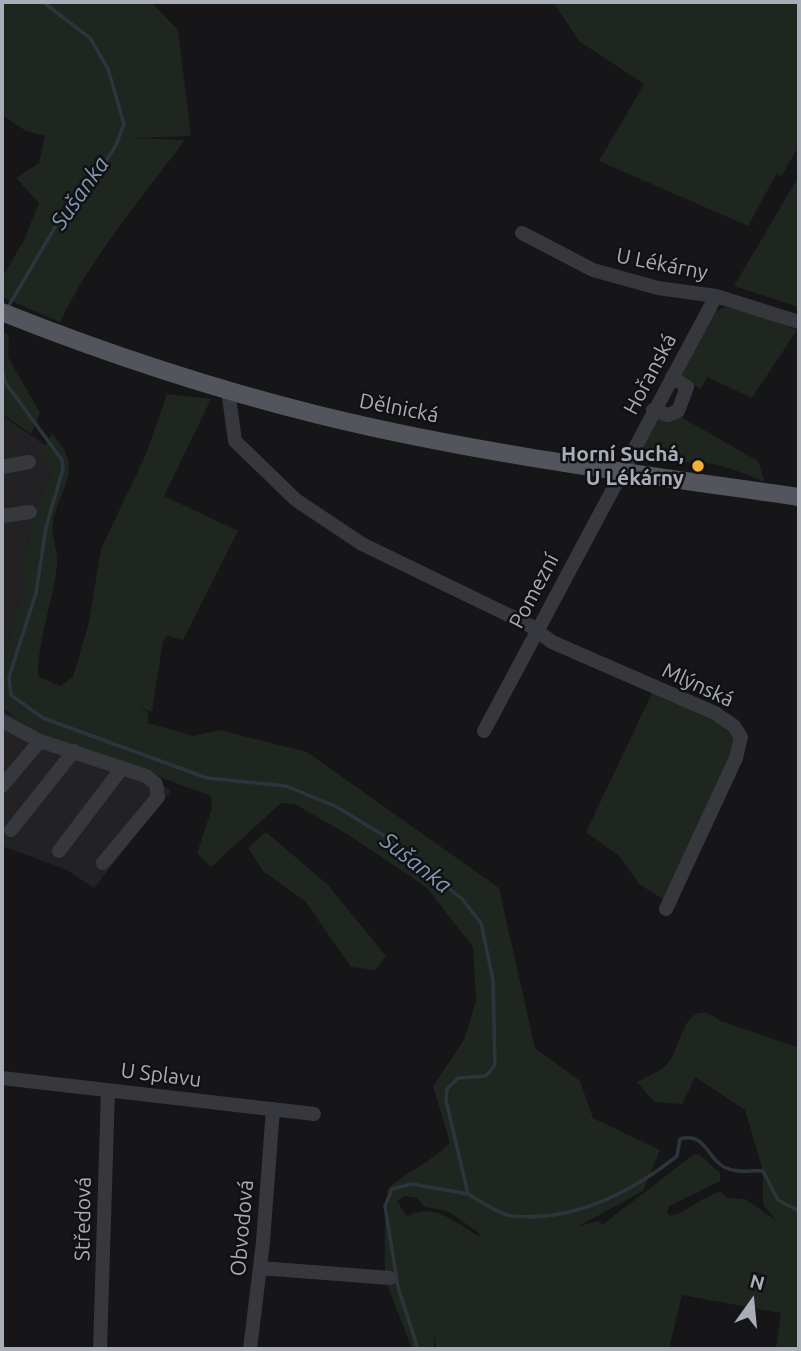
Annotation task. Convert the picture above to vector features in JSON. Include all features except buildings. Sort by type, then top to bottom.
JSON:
[{"type":"main road","name":"Dělnická","points":[[2,312],[50,331],[228,390],[320,415],[556,463],[799,497]]},
{"type":"street","name":"U Lékárny","points":[[522,233],[593,270],[657,288],[716,296],[799,322]]},
{"type":"street","name":"Hořanská","points":[[622,472],[716,296]]},
{"type":"street","points":[[653,410],[668,415],[678,411],[687,387],[672,377]]},
{"type":"street","points":[[228,390],[235,441],[275,483],[320,519],[362,544],[538,631]]},
{"type":"street","points":[[2,467],[29,462]]},
{"type":"street","name":"Pomezní","points":[[484,731],[622,472]]},
{"type":"street","points":[[2,516],[30,513]]},
{"type":"street","name":"Mlýnská","points":[[538,631],[552,642],[594,662],[715,713],[734,726],[741,737],[736,758],[666,909]]},
{"type":"street","points":[[3,725],[40,741],[146,776],[156,784],[158,797],[103,863]]},
{"type":"street","points":[[2,786],[40,741]]},
{"type":"street","points":[[11,830],[74,751]]},
{"type":"street","points":[[59,851],[122,768]]},
{"type":"street","name":"U Splavu","points":[[2,1078],[314,1114]]},
{"type":"street","name":"Středová","points":[[100,1349],[108,1090]]},
{"type":"street","name":"Obvodová","points":[[250,1349],[260,1268],[272,1109]]},
{"type":"street","points":[[260,1268],[390,1278]]},
{"type":"shaded area","points":[[2,2],[151,2],[178,30],[191,136],[134,138],[185,140],[102,251],[60,322],[2,297],[2,278],[24,240],[39,203],[16,178],[39,163],[45,136],[26,131],[2,115]]},
{"type":"shaded area","points":[[553,2],[799,2],[799,146],[781,177],[777,173],[748,226],[599,161],[644,84],[579,41]]},
{"type":"shaded area","points":[[799,176],[799,307],[734,286]]},
{"type":"shaded area","points":[[725,307],[761,316],[797,330],[752,398],[707,377],[701,389],[681,377],[712,313]]},
{"type":"shaded area","points":[[2,332],[9,335],[8,357],[40,413],[31,434],[2,414]]},
{"type":"shaded area","points":[[167,394],[211,399],[164,496],[238,531],[183,640],[167,636],[163,641],[152,712],[138,707],[148,712],[148,723],[193,736],[219,730],[307,752],[499,888],[535,1048],[580,1081],[593,1118],[660,1150],[643,1191],[579,1226],[598,1221],[602,1225],[693,1155],[699,1154],[720,1173],[720,1181],[669,1206],[667,1213],[672,1216],[721,1191],[727,1198],[745,1199],[777,1221],[763,1205],[763,1171],[745,1110],[695,1077],[682,1104],[654,1102],[637,1082],[666,1065],[691,1017],[699,1013],[799,1048],[799,1349],[776,1349],[781,1313],[682,1295],[669,1349],[436,1349],[434,1336],[434,1349],[412,1349],[385,1279],[388,1188],[450,1143],[433,1086],[464,1040],[476,1001],[473,947],[427,888],[352,837],[295,804],[281,803],[211,867],[197,853],[212,808],[211,796],[35,731],[2,708],[2,658],[26,583],[18,559],[28,545],[38,498],[52,473],[42,451],[52,434],[62,446],[69,467],[53,522],[57,565],[40,648],[38,676],[60,686],[73,677],[89,622],[101,549],[146,454]],"holes":[[[404,1196],[417,1198],[424,1207],[448,1211],[479,1233],[480,1237],[436,1213],[417,1212],[407,1217],[397,1201]]]},
{"type":"shaded area","points":[[679,416],[758,461],[765,482],[713,464],[645,461],[640,446],[654,420]]},
{"type":"shaded area","points":[[2,418],[48,447],[52,473],[38,498],[28,545],[18,559],[26,583],[2,658]]},
{"type":"shaded area","points":[[655,687],[715,713],[741,737],[664,900],[639,884],[619,856],[586,832]]},
{"type":"shaded area","points":[[2,708],[6,713],[146,771],[171,791],[94,888],[67,870],[2,846]]},
{"type":"shaded area","points":[[266,832],[328,885],[386,956],[375,970],[351,967],[305,901],[263,871],[248,848]]},
{"type":"waterway","name":"Sušanka","points":[[8,307],[64,212],[97,176],[116,145],[124,124],[108,69],[90,38],[43,2]]},
{"type":"waterway","name":"Sušanka","points":[[2,370],[5,382],[62,460],[63,469],[46,527],[36,593],[9,677],[11,695],[43,718],[207,778],[286,786],[337,807],[386,837],[462,899],[481,923],[493,980],[495,1065],[486,1076],[458,1078],[447,1089],[446,1100],[468,1194],[495,1210],[512,1216],[535,1217],[579,1209],[640,1182],[677,1156],[680,1139],[689,1138],[701,1142],[724,1167],[739,1171],[763,1171],[778,1200],[799,1211]]},
{"type":"waterway","points":[[418,1349],[398,1287],[385,1206],[392,1189],[412,1184],[468,1194]]},
{"type":"place","name":"Horní Suchá, U Lékárny","points":[[698,466]]}]
